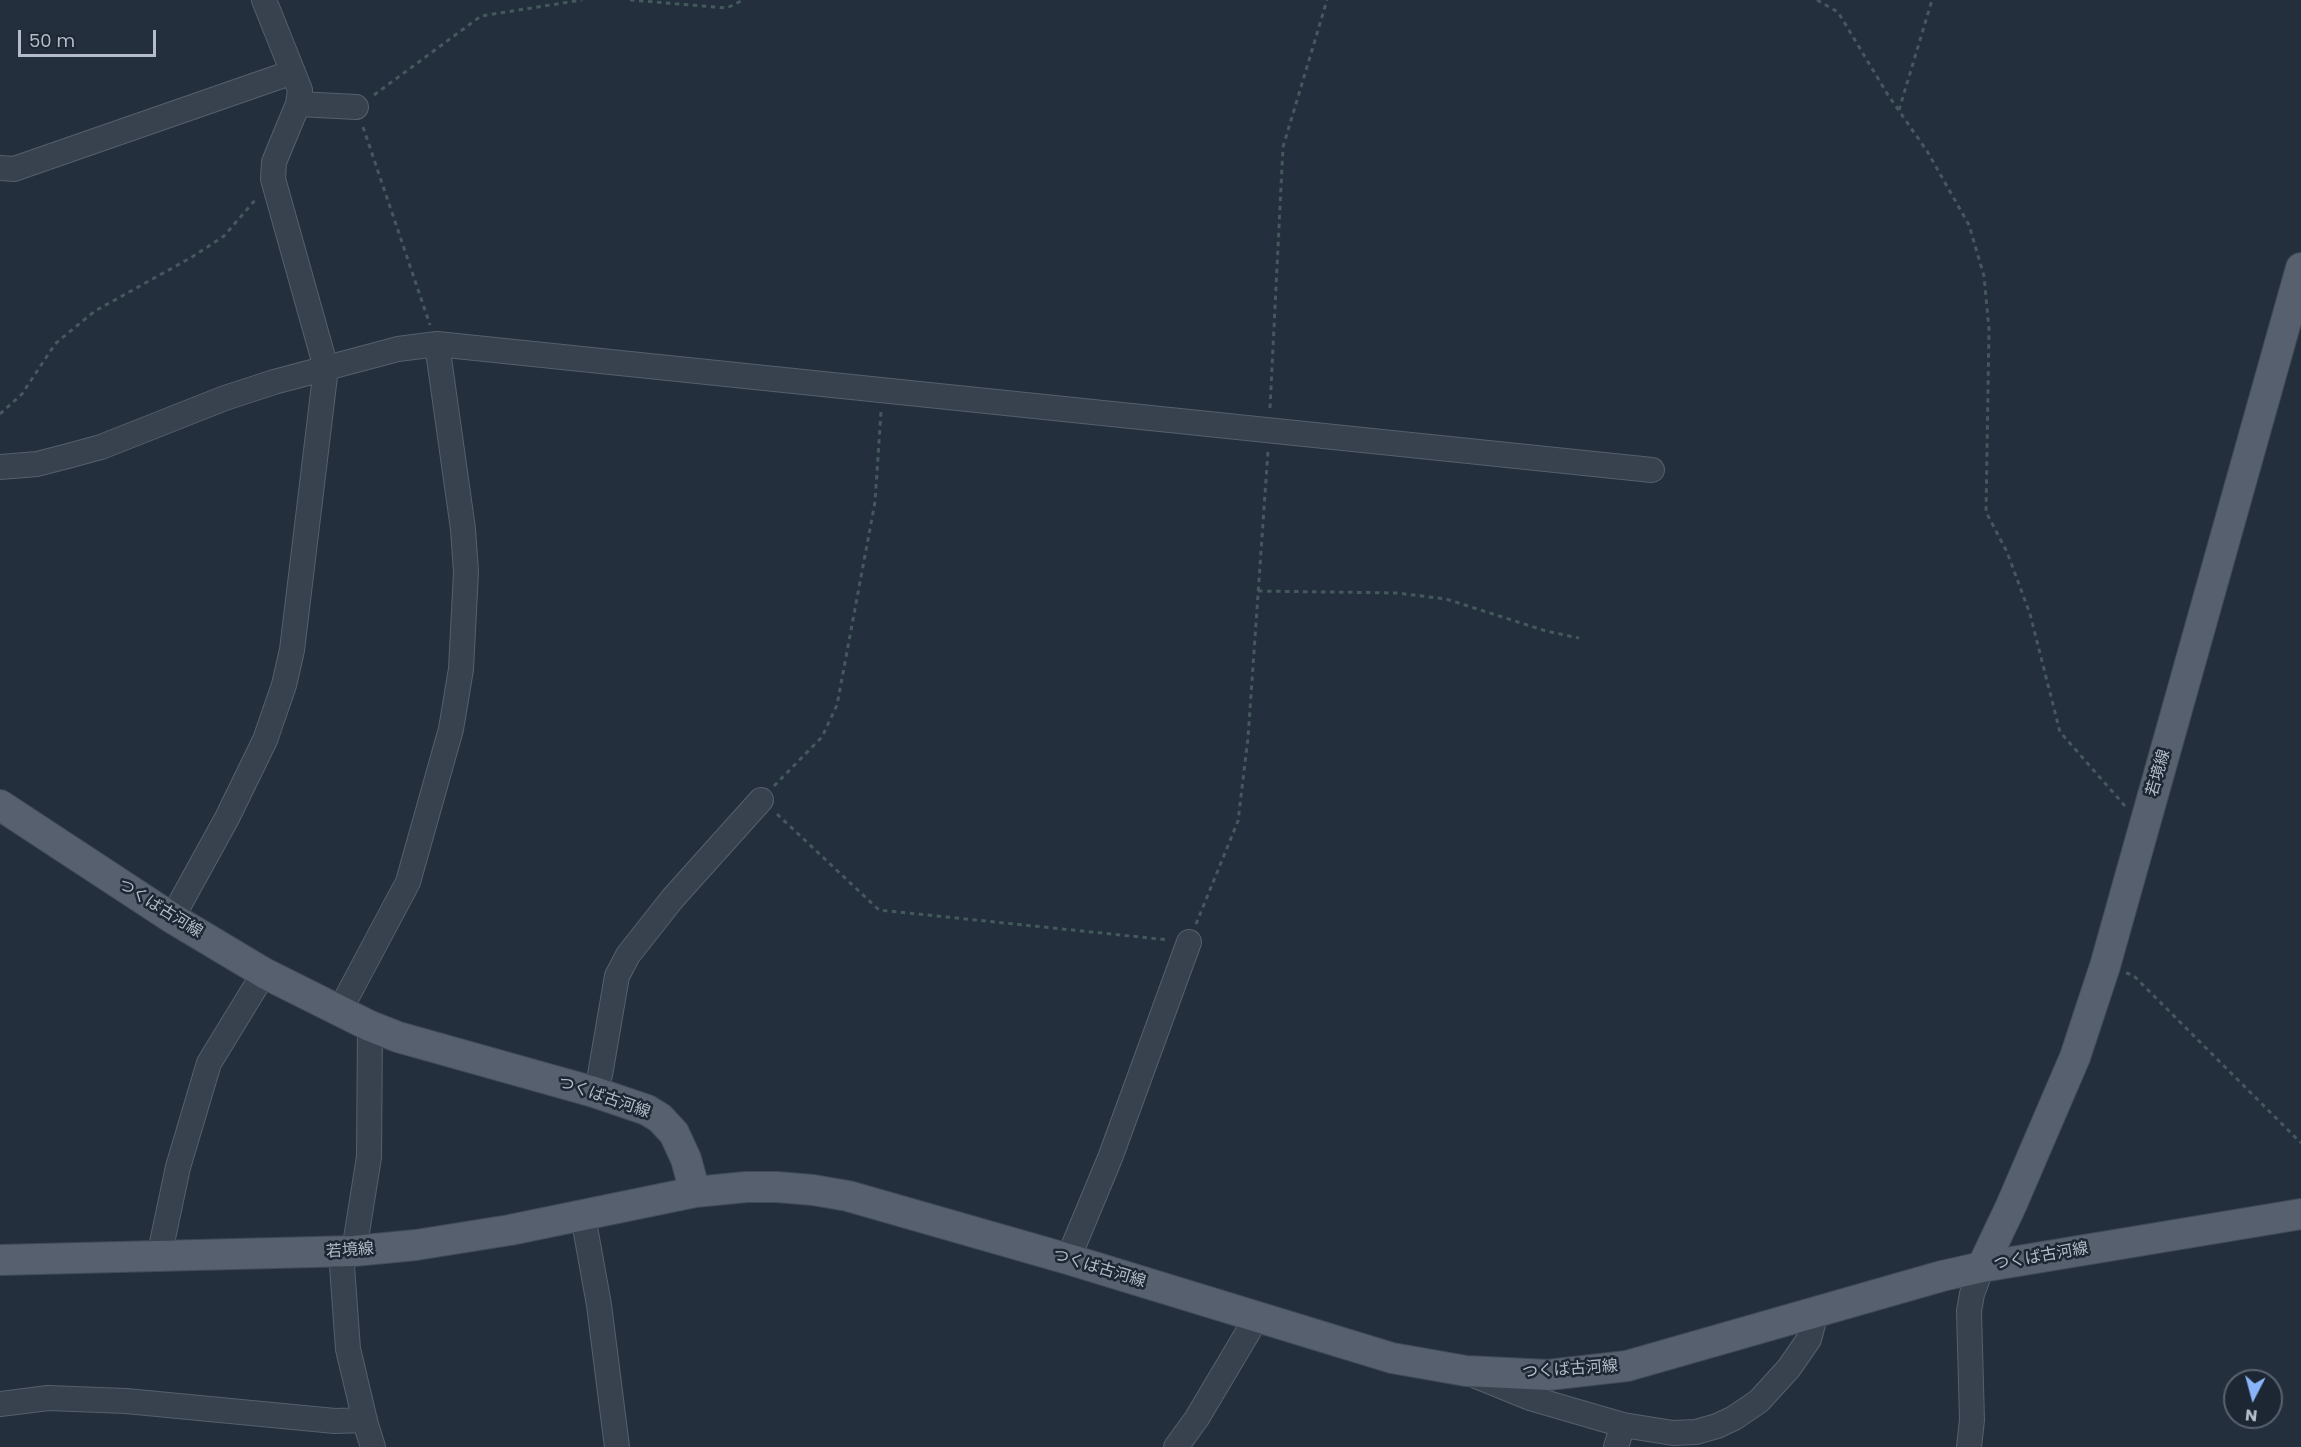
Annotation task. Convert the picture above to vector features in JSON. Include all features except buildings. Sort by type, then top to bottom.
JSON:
[{"type":"main road","name":"若境線","points":[[1982,1267],[2011,1206],[2075,1057],[2105,966],[2301,268]]},
{"type":"main road","name":"つくば古河線","points":[[0,805],[172,918],[264,973],[370,1026],[398,1037],[594,1092],[647,1110],[660,1118],[674,1133],[686,1159],[695,1192],[746,1187],[777,1187],[848,1196],[1068,1259],[1392,1358],[1466,1371],[1548,1375],[1627,1366],[1942,1276],[1982,1267],[2301,1214]]},
{"type":"main road","name":"若境線","points":[[0,1260],[348,1252],[416,1245],[583,1216],[695,1192]]},
{"type":"street","points":[[172,918],[227,818],[256,758],[276,712],[284,685],[298,608],[326,368],[273,179],[274,162],[298,104],[300,90],[264,0]]},
{"type":"street","points":[[0,168],[14,170],[293,72]]},
{"type":"street","points":[[298,104],[356,107]]},
{"type":"street","points":[[0,466],[37,464],[101,447],[225,398],[398,349],[437,344],[882,392],[1652,470]]},
{"type":"street","points":[[339,1010],[408,882],[451,729],[461,669],[466,572],[463,529],[437,344]]},
{"type":"street","points":[[594,1092],[606,1043],[617,976],[628,955],[673,898],[761,800]]},
{"type":"street","points":[[1068,1259],[1110,1158],[1189,942]]},
{"type":"street","points":[[159,1257],[178,1167],[209,1064],[264,973]]},
{"type":"street","points":[[370,1026],[369,1157],[348,1252],[348,1348],[365,1420],[374,1447]]},
{"type":"street","points":[[583,1216],[599,1305],[617,1447]]},
{"type":"street","points":[[1969,1447],[1972,1420],[1969,1311],[1972,1294],[1982,1267]]},
{"type":"street","points":[[1466,1371],[1620,1436],[1696,1432],[1734,1418],[1759,1401],[1789,1368],[1809,1339],[1816,1313]]},
{"type":"street","points":[[1176,1447],[1197,1418],[1257,1317]]},
{"type":"street","points":[[0,1404],[48,1398],[115,1401],[335,1421],[365,1420]]},
{"type":"path","points":[[437,344],[356,107],[481,16],[582,0]]},
{"type":"path","points":[[630,0],[727,8],[743,0]]},
{"type":"path","points":[[882,392],[875,502],[837,705],[822,737],[761,800],[879,910],[1189,942],[1238,821],[1248,738],[1269,430],[1282,147],[1327,0]]},
{"type":"path","points":[[1817,0],[1838,12],[1928,152],[1969,225],[1984,276],[1989,329],[1986,512],[2007,552],[2030,614],[2060,732],[2143,828]]},
{"type":"path","points":[[1899,110],[1932,0]]},
{"type":"path","points":[[0,414],[22,394],[55,344],[95,311],[192,257],[224,236],[273,179]]},
{"type":"path","points":[[1258,591],[1397,593],[1446,599],[1546,631],[1579,638]]},
{"type":"path","points":[[2105,966],[2133,975],[2301,1143]]}]
